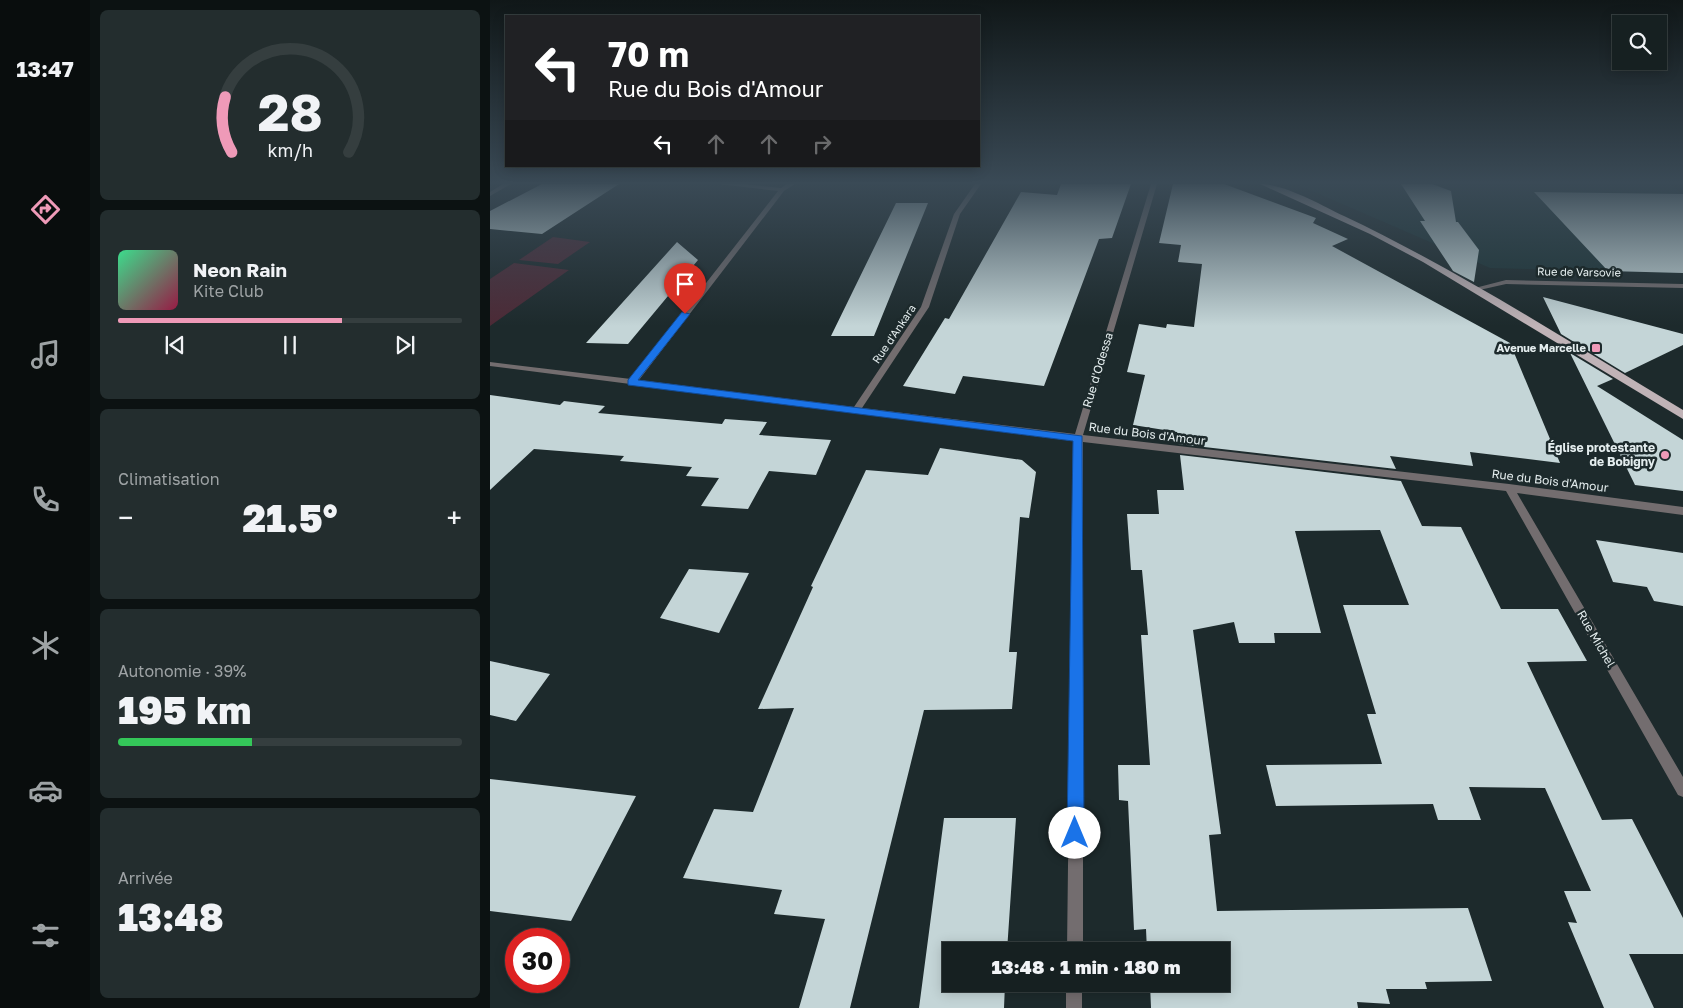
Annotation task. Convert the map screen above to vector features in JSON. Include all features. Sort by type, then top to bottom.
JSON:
[{"type":"main road","points":[[1371,231],[1475,289],[1683,415]]},
{"type":"street","points":[[632,382],[750,231]]},
{"type":"street","name":"Rue d'Ankara","points":[[856,410],[925,307],[951,231]]},
{"type":"street","name":"Rue d'Odessa","points":[[1075,942],[1078,438],[1140,231]]},
{"type":"street","name":"Rue de Varsovie","points":[[1475,289],[1506,282],[1683,286]]},
{"type":"street","name":"Rue du Bois d'Amour","points":[[490,364],[1078,438],[1509,488],[1683,511]]},
{"type":"street","name":"Rue Michel","points":[[1509,488],[1683,790]]},
{"type":"street","points":[[1074,992],[1074,1008]]},
{"type":"shaded area","points":[[1405,231],[1683,231],[1683,273],[1490,268]]},
{"type":"shaded area","points":[[553,237],[590,242],[558,264],[519,260]]},
{"type":"shaded area","points":[[514,263],[569,270],[490,326],[490,279]]},
{"type":"building","points":[[511,231],[547,231],[542,234]]},
{"type":"building","points":[[882,231],[917,231],[874,336],[831,336]]},
{"type":"building","points":[[999,231],[1114,231],[1112,238],[1099,239],[1044,386],[963,376],[955,394],[903,386],[945,318],[949,319]]},
{"type":"building","points":[[1162,231],[1331,231],[1348,239],[1332,246],[1510,343],[1560,463],[1470,452],[1473,466],[1390,456],[1396,469],[1178,444],[1177,432],[1133,425],[1145,375],[1127,372],[1139,324],[1166,328],[1167,324],[1194,327],[1202,264],[1178,262],[1181,245],[1159,243]]},
{"type":"building","points":[[1427,231],[1465,231],[1479,250],[1474,282],[1453,271]]},
{"type":"building","points":[[1571,231],[1683,231],[1683,273],[1608,271]]},
{"type":"building","points":[[677,242],[698,260],[628,344],[586,343]]},
{"type":"building","points":[[1543,297],[1683,334],[1683,345],[1625,373],[1561,334]]},
{"type":"building","points":[[1570,353],[1613,379],[1597,386],[1683,440],[1683,491],[1635,485]]},
{"type":"building","points":[[490,395],[560,405],[564,401],[605,406],[598,413],[722,424],[725,419],[767,422],[759,435],[831,440],[816,475],[769,471],[748,509],[701,506],[719,478],[686,476],[692,467],[620,461],[624,456],[534,449],[490,490]]},
{"type":"building","points":[[940,448],[1022,460],[1036,472],[1029,518],[1020,517],[1009,652],[1017,652],[1012,709],[924,710],[850,1008],[799,1008],[825,919],[774,914],[782,890],[683,878],[714,809],[753,812],[794,708],[758,709],[813,587],[811,586],[866,470],[928,475]]},
{"type":"building","points":[[1180,455],[1401,481],[1422,526],[1461,527],[1501,609],[1558,609],[1587,661],[1527,662],[1602,820],[1632,819],[1683,918],[1683,954],[1629,954],[1654,1008],[1604,1008],[1568,922],[1577,923],[1564,891],[1591,891],[1545,788],[1469,787],[1481,820],[1438,820],[1433,804],[1276,806],[1266,765],[1382,764],[1367,714],[1376,714],[1343,605],[1409,605],[1380,530],[1295,531],[1321,633],[1274,633],[1275,643],[1239,643],[1234,622],[1193,630],[1221,834],[1209,835],[1217,911],[1468,908],[1492,981],[1425,982],[1427,989],[1386,989],[1390,1004],[1357,1002],[1358,1008],[1151,1008],[1150,992],[1230,992],[1230,942],[1147,942],[1146,929],[1134,930],[1128,801],[1119,800],[1118,765],[1150,765],[1141,635],[1148,635],[1142,570],[1131,570],[1127,514],[1159,514],[1157,490],[1184,490]]},
{"type":"building","points":[[1596,540],[1683,553],[1683,606],[1654,601],[1647,587],[1613,582]]},
{"type":"building","points":[[689,569],[749,573],[719,633],[660,618]]},
{"type":"building","points":[[490,661],[550,674],[516,721],[490,715]]},
{"type":"building","points":[[490,779],[636,796],[571,921],[490,911]]},
{"type":"building","points":[[944,818],[1016,818],[1008,942],[942,942],[942,992],[1005,992],[1004,1008],[919,1008]]},
{"type":"place","name":"Avenue Marcelle","points":[[1596,348]]},
{"type":"place","name":"Église protestante de Bobigny","points":[[1665,455]]},
{"type":"route","points":[[685,314],[632,382],[1078,438],[1075,833]]}]
